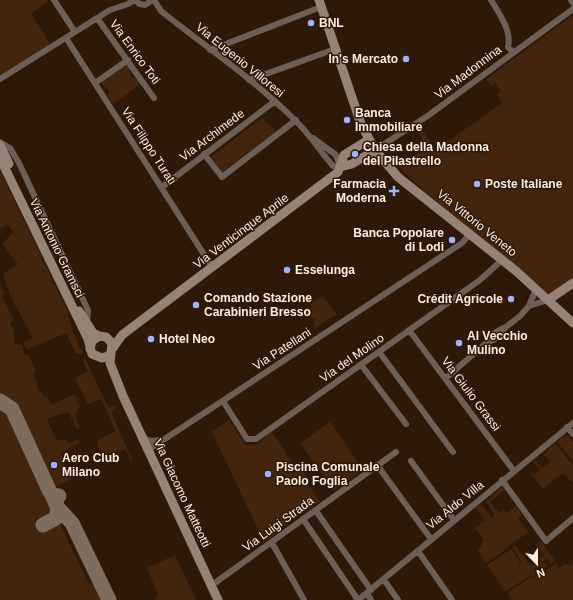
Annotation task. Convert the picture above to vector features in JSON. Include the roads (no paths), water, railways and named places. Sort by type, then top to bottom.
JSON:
[{"type":"street","points":[[54,0],[75,32]]},
{"type":"street","points":[[0,79],[110,10],[135,0],[139,4],[145,5],[153,0]]},
{"type":"street","name":"Via Eugenio Villoresi","points":[[153,0],[161,11],[275,101],[313,138],[333,166],[340,167],[336,155],[313,138]]},
{"type":"street","points":[[491,0],[502,17],[510,38],[508,47],[513,52]]},
{"type":"street","points":[[210,50],[320,3]]},
{"type":"street","name":"Via Vittorio Veneto","points":[[320,3],[361,124],[374,150],[398,177],[502,260],[573,323]]},
{"type":"street","name":"Via Madonnina","points":[[374,150],[429,115],[573,9]]},
{"type":"street","name":"Via Enrico Toti","points":[[97,18],[154,98]]},
{"type":"street","name":"Via Filippo Turati","points":[[66,38],[212,268]]},
{"type":"street","points":[[248,80],[335,49]]},
{"type":"street","points":[[95,83],[128,60]]},
{"type":"street","name":"Via Archimede","points":[[162,187],[275,101]]},
{"type":"street","points":[[204,154],[222,177],[296,120]]},
{"type":"street","points":[[340,167],[344,154],[368,140]]},
{"type":"street","name":"Via Antonio Gramsci","points":[[0,143],[78,308],[93,333],[102,337]]},
{"type":"street","name":"Via Venticinque Aprile","points":[[112,350],[122,335],[332,177],[338,172],[340,167],[352,164],[374,150]]},
{"type":"street","name":"Via Antonio Gramsci","points":[[0,158],[90,348]]},
{"type":"street","name":"Via Patellani","points":[[148,450],[462,243],[470,234]]},
{"type":"street","name":"Via del Molino","points":[[223,401],[247,439],[256,440],[362,366],[480,280],[502,260]]},
{"type":"street","points":[[446,378],[485,344],[495,332],[506,327],[529,306],[548,300],[573,282]]},
{"type":"street","points":[[529,306],[536,289]]},
{"type":"street","name":"Via Giulio Grassi","points":[[410,330],[514,471]]},
{"type":"street","name":"Via Venticinque Aprile","points":[[102,337],[122,335]]},
{"type":"street","points":[[102,337],[111,341],[112,350],[106,357],[100,358],[92,354],[90,348],[92,341],[102,337]]},
{"type":"street","name":"Via Giacomo Matteotti","points":[[112,350],[110,363],[123,396],[218,600]]},
{"type":"street","points":[[380,353],[453,452]]},
{"type":"street","name":"Via Giacomo Matteotti","points":[[100,358],[123,396]]},
{"type":"street","points":[[362,366],[406,424]]},
{"type":"street","name":"Via Aldo Villa","points":[[358,600],[573,422]]},
{"type":"street","points":[[567,427],[573,434]]},
{"type":"street","points":[[142,437],[156,442],[164,439]]},
{"type":"street","name":"Via Luigi Strada","points":[[212,585],[396,452]]},
{"type":"street","points":[[411,461],[454,520]]},
{"type":"street","points":[[378,466],[431,539]]},
{"type":"street","points":[[502,480],[546,541],[573,518]]},
{"type":"street","points":[[316,511],[369,592],[371,600]]},
{"type":"street","points":[[303,520],[358,600]]},
{"type":"street","points":[[272,543],[304,600]]},
{"type":"street","points":[[418,551],[452,600]]},
{"type":"street","points":[[384,580],[398,600]]},
{"type":"place","name":"BNL","points":[[311,23]]},
{"type":"place","name":"In's Mercato","points":[[406,59]]},
{"type":"place","name":"Banca Immobiliare","points":[[347,120]]},
{"type":"place","name":"Chiesa della Madonna del Pilastrello","points":[[355,154]]},
{"type":"place","name":"Poste Italiane","points":[[477,184]]},
{"type":"place","name":"Farmacia Moderna","points":[[394,191]]},
{"type":"place","name":"Banca Popolare di Lodi","points":[[452,240]]},
{"type":"place","name":"Esselunga","points":[[287,270]]},
{"type":"place","name":"Crédit Agricole","points":[[511,299]]},
{"type":"place","name":"Comando Stazione Carabinieri Bresso","points":[[196,305]]},
{"type":"place","name":"Hotel Neo","points":[[151,339]]},
{"type":"place","name":"Al Vecchio Mulino","points":[[459,343]]},
{"type":"place","name":"Aero Club Milano","points":[[54,465]]},
{"type":"place","name":"Piscina Comunale Paolo Foglia","points":[[268,474]]}]
